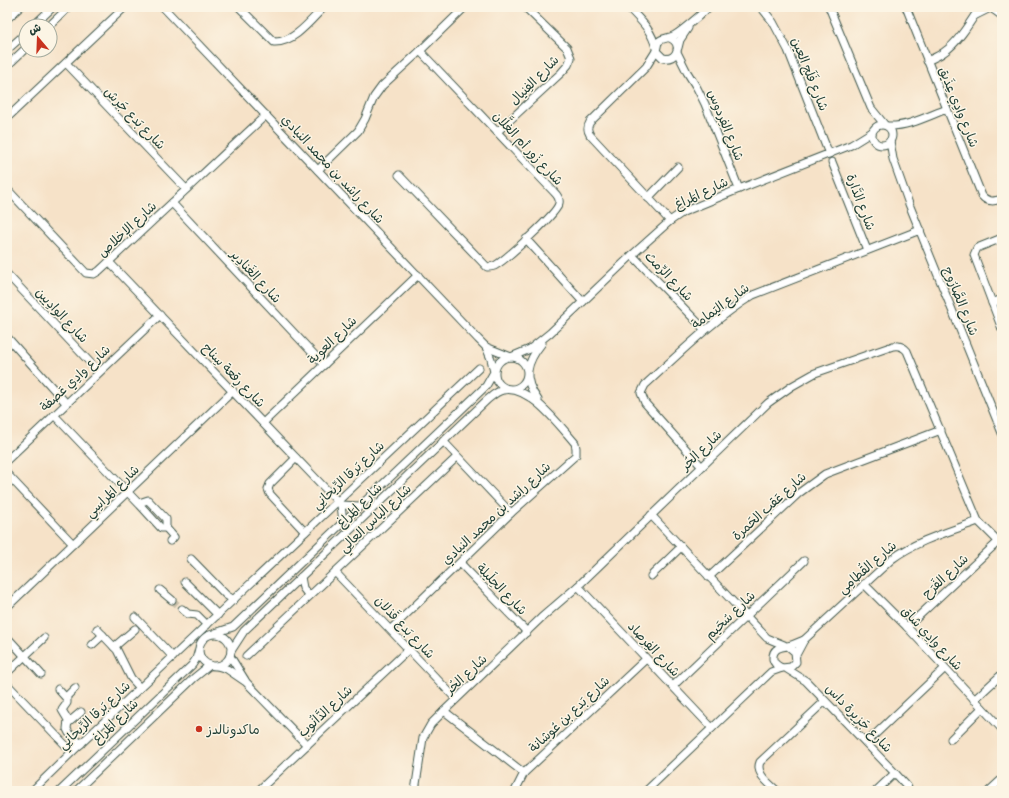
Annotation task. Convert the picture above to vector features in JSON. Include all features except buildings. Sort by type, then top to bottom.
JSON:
[{"type":"street","points":[[7,19],[20,7]]},
{"type":"street","points":[[41,18],[53,7]]},
{"type":"street","points":[[57,18],[69,7]]},
{"type":"street","points":[[7,118],[125,7]]},
{"type":"street","name":"شارع راشد بن محمد النيادي","points":[[163,7],[486,347],[494,372]]},
{"type":"street","points":[[239,7],[274,42],[282,42],[292,37],[324,7]]},
{"type":"street","points":[[318,170],[358,131],[365,119],[374,97],[382,86],[420,52],[465,7]]},
{"type":"street","name":"شارع الفِنيال","points":[[497,132],[568,66],[570,58],[566,48],[526,7]]},
{"type":"street","points":[[628,7],[646,25],[652,34],[656,50],[664,59]]},
{"type":"street","points":[[670,221],[590,135],[587,128],[590,122],[646,67],[656,50],[658,42],[663,38],[668,38],[693,22],[709,7]]},
{"type":"street","name":"شارع فَلَج العين","points":[[761,7],[773,22],[788,50],[829,154]]},
{"type":"street","points":[[829,7],[871,108],[892,131],[890,140]]},
{"type":"street","name":"شارع وادِي عِذَيق","points":[[906,7],[982,196],[984,199],[991,201],[1002,198]]},
{"type":"street","points":[[927,61],[946,52],[959,37],[980,7]]},
{"type":"street","points":[[974,16],[991,8],[1002,8]]},
{"type":"street","points":[[991,8],[1002,16]]},
{"type":"street","points":[[646,67],[664,59],[673,57],[680,40],[693,22]]},
{"type":"street","points":[[646,25],[676,42],[677,50]]},
{"type":"street","points":[[7,50],[18,40]]},
{"type":"street","name":"شارع الفِردوس","points":[[677,50],[687,72],[705,104],[739,188]]},
{"type":"street","name":"شارع زُور أم الغلَّان","points":[[398,175],[487,267],[495,266],[526,240],[555,210],[559,203],[558,198],[420,52]]},
{"type":"street","points":[[7,66],[18,56]]},
{"type":"street","name":"شارع الفِردوس","points":[[664,59],[676,63],[687,72]]},
{"type":"street","name":"شارع بَدع جَرش","points":[[66,63],[186,190]]},
{"type":"street","points":[[871,108],[872,138],[877,143],[884,144],[898,131],[914,122]]},
{"type":"street","points":[[872,130],[878,125],[902,125],[914,122],[947,109]]},
{"type":"street","name":"شارع الإخلاص","points":[[7,188],[86,273],[94,274],[109,262],[266,115]]},
{"type":"street","name":"شارع المَراغ","points":[[511,357],[530,349],[550,333],[632,255],[670,221],[683,212],[739,188],[851,145],[872,130]]},
{"type":"street","name":"شارع الصَّارُوج","points":[[890,140],[891,152],[898,177]]},
{"type":"street","name":"شارع المَراغ","points":[[851,145],[877,143]]},
{"type":"street","name":"شارع الصَّارُوج","points":[[877,143],[888,156],[898,177],[1002,434]]},
{"type":"street","name":"شارع الدَّارة","points":[[832,162],[867,250]]},
{"type":"street","points":[[648,198],[678,167]]},
{"type":"street","name":"شارع الغَنادِير","points":[[172,203],[324,365]]},
{"type":"street","name":"شارع اليَمامة","points":[[701,466],[644,403],[641,393],[645,385],[705,330],[753,295],[920,230]]},
{"type":"street","points":[[1002,238],[977,248],[974,255],[1002,329]]},
{"type":"street","points":[[526,240],[583,302]]},
{"type":"street","name":"شارع الرِّمث","points":[[632,255],[705,330]]},
{"type":"street","name":"شارع رِقعة سِناح","points":[[109,262],[340,503]]},
{"type":"street","name":"شارع العوية","points":[[263,423],[418,275]]},
{"type":"street","name":"شارع الوادِيين","points":[[8,276],[99,372]]},
{"type":"street","points":[[992,302],[1002,299]]},
{"type":"street","name":"شارع وادِي عَصفة","points":[[7,460],[160,315]]},
{"type":"street","name":"شارع المَراغ","points":[[527,374],[532,356],[550,333]]},
{"type":"street","points":[[7,337],[66,403]]},
{"type":"street","name":"شارع الحُر","points":[[415,791],[423,738],[431,724],[527,632],[578,586],[768,403],[792,386],[815,373],[897,345],[901,346],[907,351],[978,521],[1000,543]]},
{"type":"street","name":"شارع راشد بن محمد النيادي","points":[[486,347],[511,357]]},
{"type":"street","points":[[511,357],[518,358],[523,362],[527,374],[525,382],[520,387],[513,389],[502,387],[497,383],[494,372],[500,361],[511,357]]},
{"type":"street","name":"شارع بَرقا الرِّيحانِي","points":[[32,791],[305,532],[340,503],[479,368]]},
{"type":"street","name":"شارع المَراغ","points":[[215,633],[233,626],[486,386],[494,372]]},
{"type":"street","name":"شارع راشد بن محمد النيادي","points":[[391,630],[511,513],[576,455],[575,443],[544,408],[530,389],[527,374]]},
{"type":"street","name":"شارع راشد بن محمد النيادي","points":[[513,389],[526,394],[544,408]]},
{"type":"street","name":"شارع المَراغ","points":[[231,654],[244,631],[443,441],[487,400],[502,390],[513,389]]},
{"type":"street","name":"شارع المَراسِي","points":[[7,607],[233,391]]},
{"type":"street","points":[[54,415],[139,503],[161,528],[166,528],[174,537],[170,541]]},
{"type":"street","name":"شارع عَقب الحَمرة","points":[[709,577],[799,493],[821,477],[835,470],[941,430]]},
{"type":"street","points":[[443,441],[511,513]]},
{"type":"street","name":"شارع الياس العالِي","points":[[246,656],[307,593],[335,572],[457,456]]},
{"type":"street","points":[[296,458],[270,484],[268,489],[270,494],[305,532]]},
{"type":"street","points":[[7,474],[73,544]]},
{"type":"street","points":[[343,522],[340,503],[359,506]]},
{"type":"street","points":[[651,515],[767,638],[776,664],[784,668]]},
{"type":"street","name":"شارع القُطامِي","points":[[796,658],[804,640],[864,584],[906,548],[918,542],[978,521]]},
{"type":"street","name":"شارع الفَرَح","points":[[907,627],[1000,543]]},
{"type":"street","points":[[651,576],[681,546]]},
{"type":"street","points":[[191,559],[226,595],[234,600]]},
{"type":"street","name":"شارع سُحَيم","points":[[673,686],[804,561]]},
{"type":"street","name":"شارع الحِلَيلة","points":[[460,563],[527,632]]},
{"type":"street","name":"شارع بَدع قَذلان","points":[[335,572],[456,699]]},
{"type":"street","points":[[301,577],[301,583],[307,593]]},
{"type":"street","points":[[185,582],[218,615]]},
{"type":"street","name":"شارع وادِي شاق","points":[[864,584],[907,627],[944,669],[1002,729]]},
{"type":"street","name":"شارع الفِرصاد","points":[[578,586],[712,728]]},
{"type":"street","points":[[290,588],[296,588],[307,593]]},
{"type":"street","points":[[160,590],[172,600]]},
{"type":"street","points":[[182,609],[190,615],[197,615],[207,625]]},
{"type":"street","points":[[136,616],[173,657]]},
{"type":"street","points":[[98,629],[114,647],[131,678],[140,688]]},
{"type":"street","points":[[114,647],[134,629]]},
{"type":"street","points":[[246,682],[231,654],[229,641],[225,637],[215,633],[206,636],[202,640],[198,649],[201,659],[214,666],[227,670],[246,682],[307,745]]},
{"type":"street","points":[[92,645],[103,635]]},
{"type":"street","points":[[7,637],[41,674]]},
{"type":"street","points":[[10,670],[44,638]]},
{"type":"street","points":[[646,791],[772,672],[794,665],[796,658],[794,649],[767,638]]},
{"type":"street","name":"شارع القُطامِي","points":[[786,646],[804,640]]},
{"type":"street","points":[[772,672],[777,648],[786,646]]},
{"type":"street","name":"شارع المَراغ","points":[[60,791],[192,665],[196,659],[198,649]]},
{"type":"street","name":"شارع الدَّانُوب","points":[[258,791],[409,649]]},
{"type":"street","points":[[214,666],[222,664],[231,654]]},
{"type":"street","name":"شارع جَزِيرة داس","points":[[796,658],[806,680],[907,786],[909,791]]},
{"type":"street","name":"شارع بَدع بن عُوشانة","points":[[515,791],[524,773],[646,659]]},
{"type":"street","name":"شارع المَراغ","points":[[76,791],[194,678],[214,666]]},
{"type":"street","name":"شارع جَزِيرة داس","points":[[784,668],[806,680]]},
{"type":"street","points":[[866,743],[944,669]]},
{"type":"street","points":[[974,700],[1002,674]]},
{"type":"street","points":[[7,684],[72,752]]},
{"type":"street","points":[[66,697],[75,688]]},
{"type":"street","points":[[58,689],[66,697],[67,703],[62,710],[68,718],[67,729],[69,733],[81,744]]},
{"type":"street","points":[[777,791],[759,772],[758,766],[760,762],[825,701]]},
{"type":"street","points":[[951,739],[982,708]]},
{"type":"street","points":[[444,711],[524,773]]},
{"type":"street","points":[[68,724],[81,712]]},
{"type":"street","points":[[876,791],[894,773]]},
{"type":"street","points":[[989,791],[1002,779]]},
{"type":"tunnel","points":[[172,600],[182,609]]},
{"type":"place","name":"ماكدونالدز","points":[[199,729]]}]
